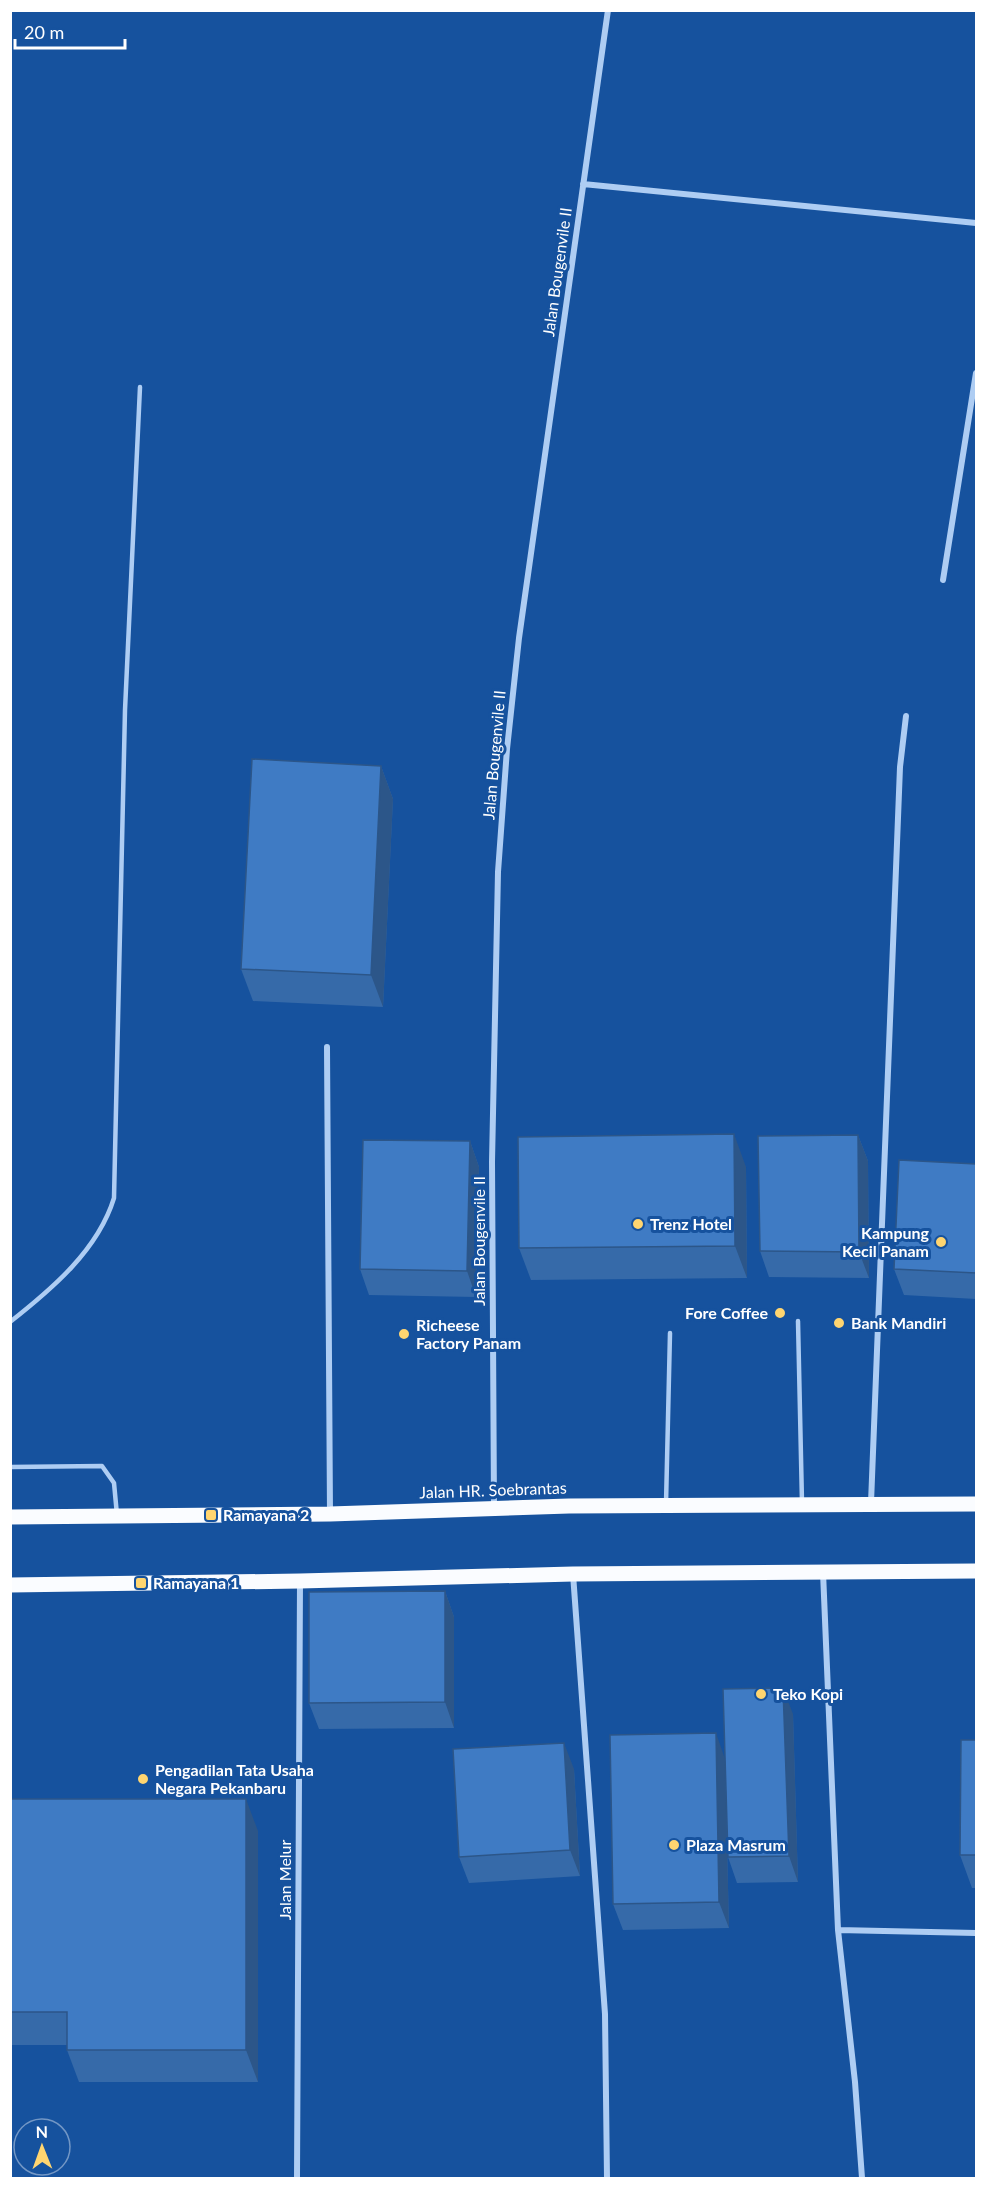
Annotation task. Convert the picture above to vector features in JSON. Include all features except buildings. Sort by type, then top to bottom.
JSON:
[{"type":"main road","name":"Jalan HR. Soebrantas","points":[[10,1517],[330,1514],[494,1508],[871,1503],[976,1504]]},
{"type":"main road","points":[[10,1585],[573,1574],[976,1571]]},
{"type":"street","name":"Jalan Bougenvile II","points":[[494,1508],[492,1162],[498,872],[507,749],[519,639],[608,10]]},
{"type":"street","points":[[583,184],[976,223]]},
{"type":"street","points":[[944,580],[976,373]]},
{"type":"street","points":[[871,1503],[899,779],[906,716]]},
{"type":"street","points":[[327,1047],[330,1514]]},
{"type":"street","points":[[822,1571],[838,1930],[855,2082],[862,2178]]},
{"type":"street","points":[[573,1574],[605,2014],[608,2178]]},
{"type":"street","name":"Jalan Melur","points":[[297,2178],[300,1581]]},
{"type":"street","points":[[838,1930],[976,1933]]},
{"type":"lane","points":[[10,1322],[33,1304],[97,1236],[108,1217],[114,1198],[125,710],[140,387]]},
{"type":"lane","points":[[798,1322],[802,1505]]},
{"type":"lane","points":[[666,1506],[670,1333]]},
{"type":"lane","points":[[10,1467],[102,1466],[114,1484],[117,1516]]},
{"type":"place","name":"Trenz Hotel","points":[[638,1224]]},
{"type":"place","name":"Kampung Kecil Panam","points":[[941,1242]]},
{"type":"place","name":"Fore Coffee","points":[[780,1313]]},
{"type":"place","name":"Bank Mandiri","points":[[839,1323]]},
{"type":"place","name":"Richeese Factory Panam","points":[[404,1334]]},
{"type":"place","name":"Ramayana 2","points":[[211,1515]]},
{"type":"place","name":"Ramayana 1","points":[[141,1583]]},
{"type":"place","name":"Teko Kopi","points":[[761,1694]]},
{"type":"place","name":"Pengadilan Tata Usaha Negara Pekanbaru","points":[[143,1779]]},
{"type":"place","name":"Plaza Masrum","points":[[674,1845]]}]
